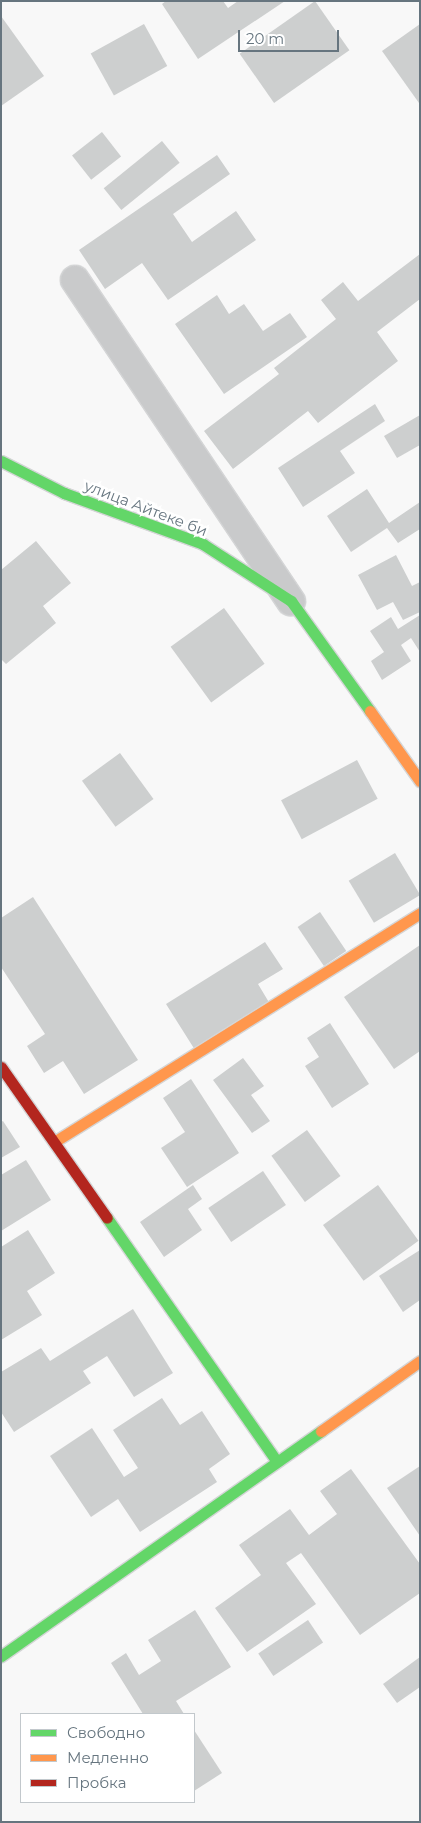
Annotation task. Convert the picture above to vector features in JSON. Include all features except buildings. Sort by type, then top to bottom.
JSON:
[{"type":"street","points":[[74,280],[291,601]]},
{"type":"street","name":"улица Айтеке би","points":[[1,461],[64,493],[203,544],[291,601],[420,781]]},
{"type":"street","points":[[54,1142],[420,913]]},
{"type":"street","points":[[1,1067],[276,1462]]},
{"type":"street","points":[[1,1656],[420,1361]]},
{"type":"traffic: fast","points":[[1,461],[64,493],[203,544],[291,601],[370,711]]},
{"type":"traffic: fast","points":[[107,1218],[277,1462]]},
{"type":"traffic: fast","points":[[1,1656],[321,1431]]},
{"type":"traffic: slow","points":[[370,711],[420,781]]},
{"type":"traffic: slow","points":[[54,1142],[420,913]]},
{"type":"traffic: slow","points":[[321,1431],[420,1361]]},
{"type":"traffic: jam","points":[[1,1067],[107,1218]]}]
